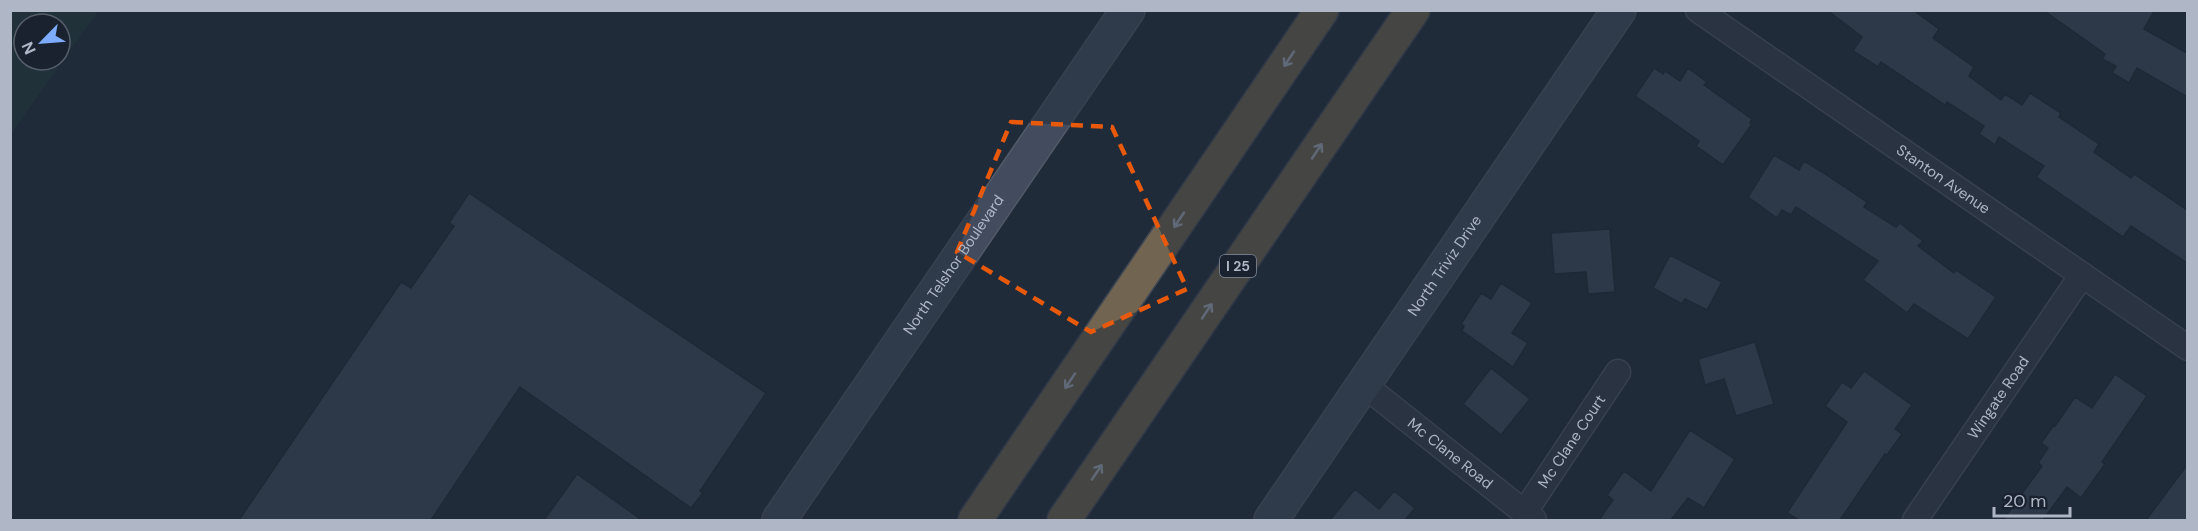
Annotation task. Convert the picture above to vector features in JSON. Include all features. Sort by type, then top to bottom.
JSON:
[{"type":"highway","points":[[975,520],[1322,10]]},
{"type":"highway","name":"I 25","points":[[1064,520],[1413,10]]},
{"type":"street","name":"North Telshor Boulevard","points":[[779,520],[1128,10]]},
{"type":"street","name":"North Triviz Drive","points":[[1271,520],[1619,10]]},
{"type":"street","name":"Stanton Avenue","points":[[1698,10],[2187,348]]},
{"type":"street","name":"Wingate Road","points":[[1915,520],[2082,275]]},
{"type":"street","name":"Mc Clane Court","points":[[1529,517],[1618,372]]},
{"type":"street","name":"Mc Clane Road","points":[[1364,385],[1529,517]]},
{"type":"highlighted area","points":[[1011,122],[1112,127],[1187,289],[1091,332],[957,252]]},
{"type":"green space","points":[[10,11],[98,11],[72,48],[72,12],[12,12],[12,72],[55,72],[11,134]]},
{"type":"building","points":[[1827,10],[1913,10],[1939,29],[1933,38],[1974,67],[1969,76],[2001,100],[2005,94],[2022,105],[2030,93],[2061,113],[2059,117],[2099,144],[2094,152],[2131,178],[2134,174],[2187,210],[2187,263],[2131,226],[2123,237],[2036,177],[2044,166],[1999,137],[1995,145],[1979,134],[1984,126],[1947,102],[1945,105],[1881,62],[1878,67],[1853,51],[1862,37]]},
{"type":"building","points":[[2043,10],[2155,10],[2144,29],[2187,53],[2187,97],[2137,68],[2129,83],[2112,73],[2116,66],[2102,59],[2105,54]]},
{"type":"building","points":[[1654,68],[1663,74],[1665,71],[1680,81],[1688,68],[1707,82],[1704,85],[1752,119],[1750,123],[1752,124],[1723,165],[1696,146],[1699,141],[1635,96]]},
{"type":"building","points":[[1774,155],[1799,170],[1804,161],[1822,172],[1867,202],[1864,207],[1896,227],[1900,223],[1923,241],[1918,246],[1954,273],[1956,270],[1996,297],[1968,339],[1914,304],[1907,313],[1863,280],[1878,261],[1796,207],[1791,215],[1782,210],[1777,218],[1748,197]]},
{"type":"building","points":[[469,193],[766,393],[700,491],[703,493],[691,508],[520,387],[431,520],[239,520],[401,282],[411,288],[454,226],[449,223]]},
{"type":"building","points":[[1610,229],[1615,292],[1588,294],[1586,272],[1554,274],[1551,233]]},
{"type":"building","points":[[1670,255],[1722,282],[1707,310],[1685,299],[1682,304],[1653,288]]},
{"type":"building","points":[[1501,283],[1532,303],[1512,333],[1528,343],[1513,367],[1462,331],[1464,326],[1461,324],[1481,293],[1491,299]]},
{"type":"building","points":[[1755,342],[1774,404],[1736,416],[1724,379],[1705,385],[1698,359]]},
{"type":"building","points":[[1491,368],[1530,399],[1501,435],[1463,404]]},
{"type":"building","points":[[1864,371],[1912,405],[1895,429],[1902,434],[1887,455],[1885,454],[1840,520],[1799,520],[1787,513],[1847,422],[1825,406],[1842,382],[1851,388]]},
{"type":"building","points":[[2115,374],[2147,396],[2102,462],[2105,464],[2081,498],[2067,487],[2043,520],[2003,520],[2042,466],[2038,463],[2048,448],[2041,443],[2075,397],[2092,408]]},
{"type":"building","points":[[1690,430],[1735,459],[1704,508],[1688,498],[1671,520],[1599,520],[1613,500],[1607,495],[1624,471],[1651,491]]},
{"type":"building","points":[[2187,465],[2187,520],[2146,520]]},
{"type":"building","points":[[577,474],[642,520],[544,520]]},
{"type":"building","points":[[1355,489],[1379,509],[1394,491],[1415,508],[1405,520],[1330,520]]}]
